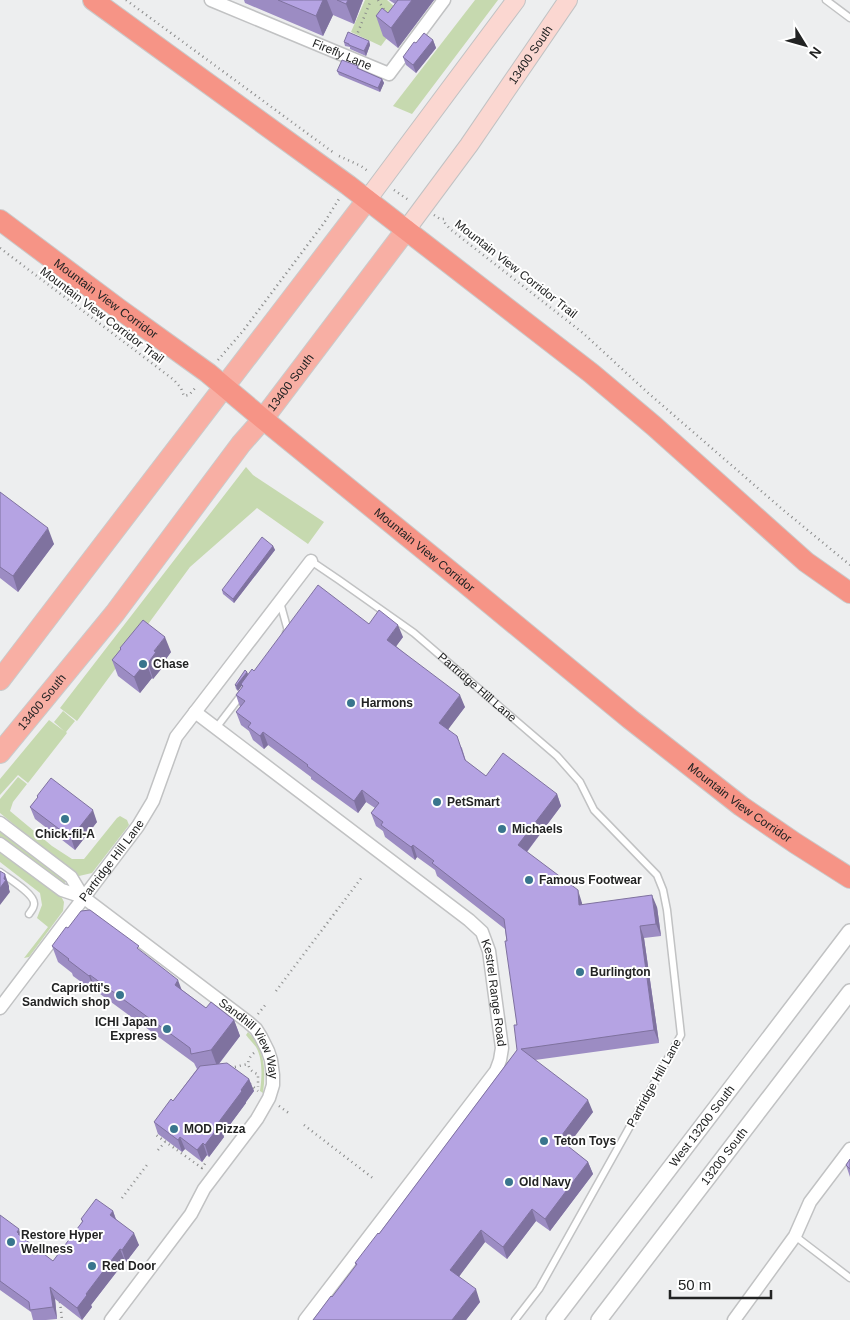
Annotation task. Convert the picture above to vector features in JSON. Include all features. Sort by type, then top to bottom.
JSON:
[{"type":"highway","points":[[93,0],[255,116],[591,373],[654,426],[806,562],[850,593]]},
{"type":"highway","name":"Mountain View Corridor","points":[[0,220],[208,373],[630,719],[741,806],[850,878]]},
{"type":"main road","points":[[0,680],[367,200],[516,0]]},
{"type":"main road","name":"13400 South","points":[[0,753],[115,613],[241,444],[263,419],[406,230],[469,145],[568,0]]},
{"type":"street","name":"Firefly Lane","points":[[211,0],[389,74],[444,0]]},
{"type":"street","name":"Partridge Hill Lane","points":[[0,1008],[138,826],[159,786],[176,737],[311,561]]},
{"type":"street","name":"Kestrel Range Road","points":[[195,712],[469,920],[482,932],[489,951],[502,1048],[496,1071],[305,1320]]},
{"type":"street","name":"Sandhill View Way","points":[[0,823],[71,877],[84,897]]},
{"type":"street","name":"Sandhill View Way","points":[[0,844],[62,890],[84,897],[251,1024],[261,1037],[271,1060],[272,1085],[269,1098],[262,1113],[204,1189],[191,1214],[111,1320]]},
{"type":"street","name":"West 13200 South","points":[[554,1320],[850,932]]},
{"type":"street","name":"13200 South","points":[[599,1320],[850,992]]},
{"type":"street","points":[[734,1320],[795,1236],[810,1202],[850,1149]]},
{"type":"lane","points":[[826,0],[850,18]]},
{"type":"lane","name":"Partridge Hill Lane","points":[[311,561],[414,633],[558,756],[580,782],[594,810],[657,875],[663,890],[667,910],[681,1035],[539,1289],[515,1320]]},
{"type":"lane","points":[[280,601],[288,631],[282,639]]},
{"type":"lane","points":[[216,728],[247,686]]},
{"type":"lane","points":[[0,872],[31,896],[34,907],[29,914]]},
{"type":"lane","points":[[795,1236],[850,1278]]},
{"type":"path","name":"Mountain View Corridor Trail","points":[[126,0],[340,157],[361,166],[420,209],[440,219],[444,219],[450,229],[583,333],[670,412],[850,565]]},
{"type":"path","points":[[356,37],[371,0]]},
{"type":"path","points":[[378,0],[387,14]]},
{"type":"path","points":[[232,344],[324,223],[336,203]]},
{"type":"path","name":"Mountain View Corridor Trail","points":[[0,248],[174,380],[181,388],[184,396],[189,395]]},
{"type":"path","points":[[276,991],[362,877]]},
{"type":"path","points":[[256,1017],[266,1004]]},
{"type":"path","points":[[252,1048],[254,1053],[250,1056],[248,1064],[250,1069],[258,1074],[258,1090],[254,1098]]},
{"type":"path","points":[[236,1074],[228,1068],[248,1064]]},
{"type":"path","points":[[243,1079],[258,1090]]},
{"type":"path","points":[[276,1104],[290,1114]]},
{"type":"path","points":[[304,1125],[374,1179]]},
{"type":"path","points":[[162,1127],[156,1135],[202,1168],[208,1160]]},
{"type":"path","points":[[158,1150],[165,1141]]},
{"type":"path","points":[[122,1198],[147,1165]]},
{"type":"path","points":[[58,1295],[62,1320]]},
{"type":"green space","points":[[365,0],[387,0],[404,15],[381,46],[351,32]]},
{"type":"green space","points":[[475,0],[498,0],[412,114],[393,106]]},
{"type":"green space","points":[[246,467],[253,475],[324,522],[308,544],[257,508],[190,567],[77,721],[60,708]]},
{"type":"green space","points":[[63,711],[75,721],[67,733],[28,783],[18,775],[0,795],[0,779],[49,720],[64,731],[54,722]]},
{"type":"green space","points":[[18,777],[27,784],[13,802],[10,811],[52,846],[72,859],[84,859],[117,818],[120,816],[127,820],[129,825],[92,873],[79,876],[73,873],[0,813],[0,799]]},
{"type":"green space","points":[[0,829],[67,880],[62,886],[0,839]]},
{"type":"green space","points":[[0,849],[61,896],[64,902],[63,911],[29,957],[24,958],[48,927],[37,918],[42,905],[40,893],[0,862]]},
{"type":"green space","points":[[248,1032],[258,1045],[263,1060],[263,1093],[260,1091],[260,1057],[256,1047],[246,1035]]},
{"type":"building","points":[[278,0],[323,0],[316,16]]},
{"type":"building","points":[[337,0],[348,0],[346,4]]},
{"type":"building","points":[[398,0],[412,0],[391,28],[376,16],[382,8],[388,13]]},
{"type":"building","points":[[348,32],[369,41],[364,51],[344,42]]},
{"type":"building","points":[[424,33],[433,40],[413,65],[403,57],[414,42],[416,43]]},
{"type":"building","points":[[342,60],[382,79],[378,88],[337,71]]},
{"type":"building","points":[[0,492],[48,528],[13,576],[0,567]]},
{"type":"building","points":[[262,537],[273,546],[233,599],[222,590]]},
{"type":"building","points":[[318,585],[369,624],[379,610],[398,625],[387,640],[460,695],[439,723],[457,736],[465,760],[486,776],[503,753],[557,794],[518,845],[578,890],[579,905],[652,895],[656,924],[640,926],[654,1030],[521,1049],[588,1100],[559,1139],[588,1162],[545,1219],[532,1209],[503,1247],[481,1230],[450,1270],[476,1289],[452,1320],[313,1320],[517,1050],[514,1025],[517,1025],[505,941],[507,941],[504,919],[432,863],[434,861],[381,825],[383,822],[371,813],[379,803],[362,790],[354,801],[263,732],[260,736],[248,727],[251,723],[236,712],[245,701],[236,695],[243,686],[241,684],[252,669],[254,671]]},
{"type":"building","points":[[143,620],[165,637],[154,651],[156,652],[148,663],[146,662],[134,677],[112,660]]},
{"type":"building","points":[[245,670],[247,672],[236,686],[235,685]]},
{"type":"building","name":"Chick-fil-A","points":[[51,778],[93,810],[71,838],[30,807]]},
{"type":"building","points":[[0,871],[5,874],[4,879],[6,880],[0,888]]},
{"type":"building","points":[[90,910],[139,946],[137,948],[178,980],[175,985],[206,1008],[211,1002],[234,1020],[211,1050],[191,1054],[190,1048],[89,976],[52,946],[81,911]]},
{"type":"building","points":[[227,1063],[249,1079],[205,1145],[203,1143],[197,1150],[180,1137],[178,1140],[154,1122],[200,1066]]},
{"type":"building","points":[[850,1159],[850,1169],[846,1165]]},
{"type":"building","points":[[96,1199],[113,1211],[110,1215],[134,1233],[77,1308],[50,1287],[53,1307],[30,1310],[29,1302],[0,1281],[0,1215],[19,1229],[18,1234],[53,1261],[83,1221],[81,1219]]},
{"type":"place","name":"Chase","points":[[143,664]]},
{"type":"place","name":"Harmons","points":[[351,703]]},
{"type":"place","name":"PetSmart","points":[[437,802]]},
{"type":"place","name":"Chick-fil-A","points":[[65,819]]},
{"type":"place","name":"Michaels","points":[[502,829]]},
{"type":"place","name":"Famous Footwear","points":[[529,880]]},
{"type":"place","name":"Burlington","points":[[580,972]]},
{"type":"place","name":"Capriotti's Sandwich shop","points":[[120,995]]},
{"type":"place","name":"ICHI Japan Express","points":[[167,1029]]},
{"type":"place","name":"MOD Pizza","points":[[174,1129]]},
{"type":"place","name":"Teton Toys","points":[[544,1141]]},
{"type":"place","name":"Old Navy","points":[[509,1182]]},
{"type":"place","name":"Restore Hyper Wellness","points":[[11,1242]]},
{"type":"place","name":"Red Door","points":[[92,1266]]}]
